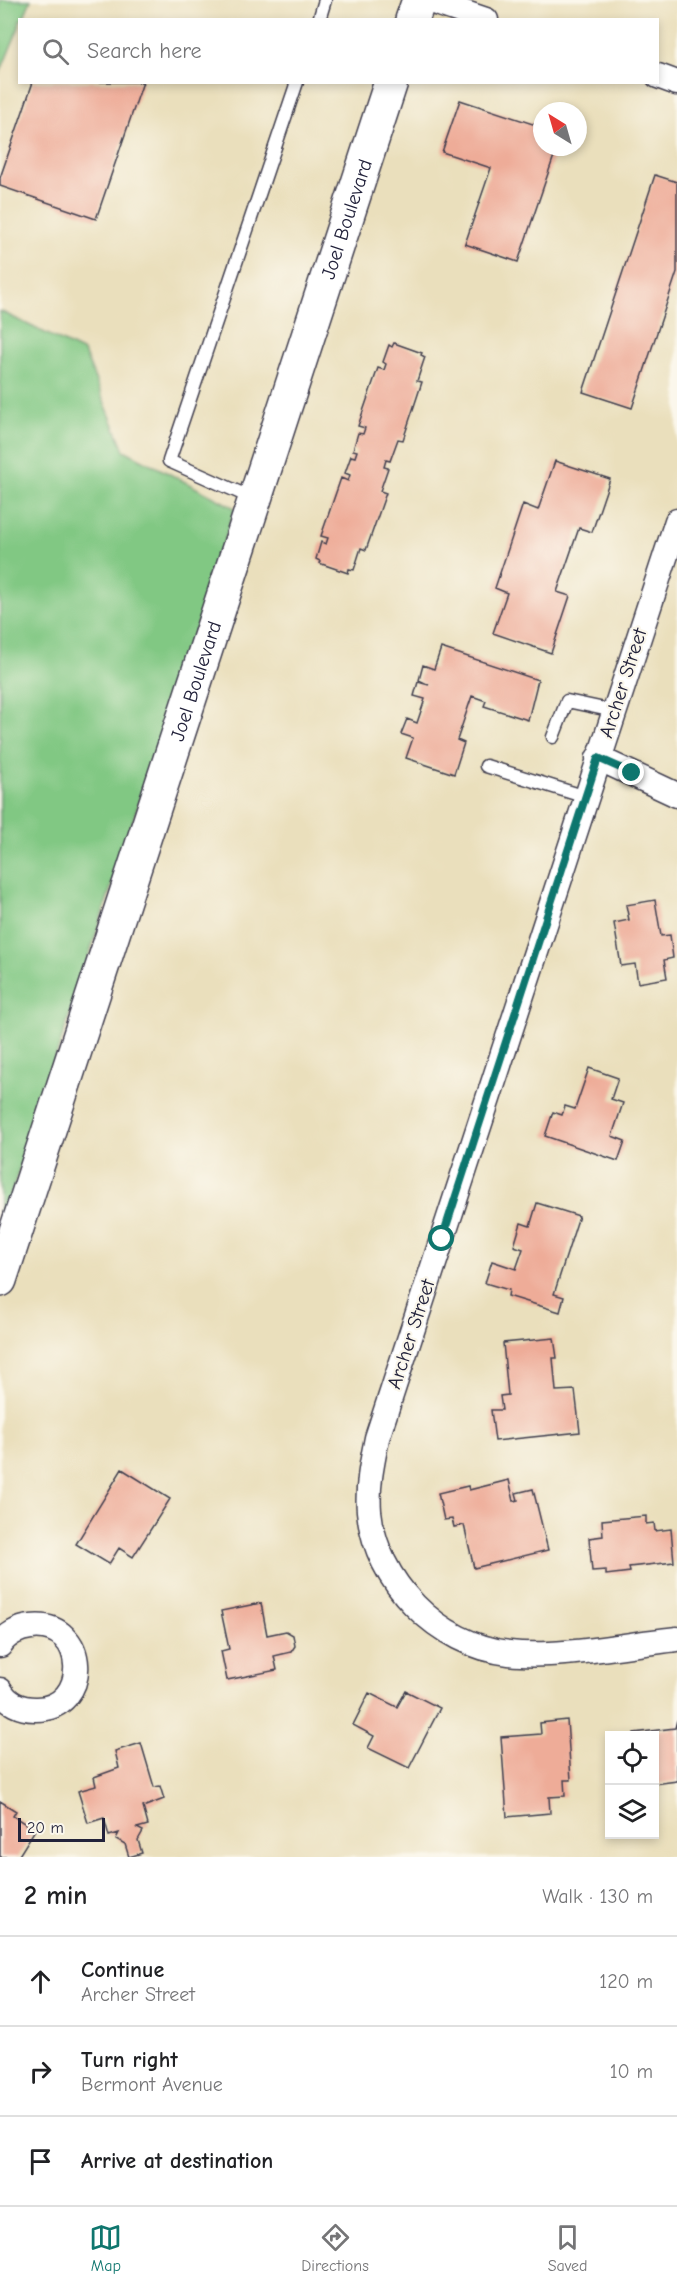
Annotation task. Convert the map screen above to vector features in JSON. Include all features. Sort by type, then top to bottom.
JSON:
[{"type":"main road","points":[[413,18],[418,0]]},
{"type":"main road","name":"Joel Boulevard","points":[[0,1281],[391,84]]},
{"type":"street","points":[[427,0],[480,18]]},
{"type":"street","points":[[659,77],[677,83]]},
{"type":"street","name":"Archer Street","points":[[677,521],[377,1438],[369,1474],[369,1512],[378,1548],[393,1578],[412,1603],[436,1625],[471,1644],[508,1653],[546,1653],[677,1639]]},
{"type":"street","points":[[598,758],[677,795]]},
{"type":"street","points":[[0,1645],[12,1633],[24,1627],[50,1629],[70,1645],[77,1670],[74,1683],[67,1695],[56,1705],[41,1709],[27,1709],[14,1704],[0,1690]]},
{"type":"lane","points":[[320,18],[325,0]]},
{"type":"lane","points":[[255,500],[169,461],[296,84]]},
{"type":"lane","points":[[553,737],[567,701],[614,711]]},
{"type":"lane","points":[[486,766],[585,797]]},
{"type":"green space","points":[[0,0],[31,0],[23,18],[18,18],[18,29],[0,73]]},
{"type":"green space","points":[[0,311],[84,352],[124,450],[235,508],[0,1228]]},
{"type":"building","points":[[32,84],[142,84],[96,219],[0,186],[0,178]]},
{"type":"building","points":[[460,100],[533,124],[533,156],[554,156],[518,262],[465,244],[491,168],[442,152]]},
{"type":"building","points":[[655,175],[677,182],[677,272],[632,408],[583,392]]},
{"type":"building","points":[[394,343],[422,353],[421,355],[425,357],[417,381],[422,382],[403,440],[398,439],[390,461],[386,460],[384,467],[388,468],[380,491],[386,493],[366,550],[361,548],[354,570],[349,569],[348,573],[319,563],[320,561],[316,559],[321,542],[326,544],[328,538],[321,536],[341,478],[348,481],[350,475],[345,473],[351,456],[355,457],[357,451],[353,450],[358,433],[363,434],[365,428],[358,426],[378,368],[384,370],[386,364],[383,362],[389,345],[392,347]]},
{"type":"building","points":[[555,461],[610,479],[592,532],[579,528],[557,592],[570,596],[551,653],[493,633],[507,593],[495,588],[523,504],[538,510]]},
{"type":"building","points":[[441,648],[538,680],[528,720],[484,706],[486,701],[472,696],[457,740],[464,743],[454,774],[406,758],[413,738],[401,734],[407,719],[417,723],[425,699],[414,696],[418,682],[429,685],[419,680],[423,665],[434,669]]},
{"type":"building","points":[[655,900],[661,936],[670,935],[673,958],[664,960],[667,978],[638,983],[635,964],[621,966],[614,923],[629,920],[626,905]]},
{"type":"building","points":[[589,1068],[618,1078],[611,1099],[623,1103],[612,1136],[625,1141],[618,1161],[545,1136],[553,1112],[562,1115],[565,1106],[575,1109]]},
{"type":"building","points":[[537,1203],[579,1216],[554,1294],[564,1297],[560,1312],[508,1296],[509,1290],[485,1283],[492,1261],[516,1269],[523,1249],[514,1246],[521,1223],[530,1226]]},
{"type":"building","points":[[554,1338],[557,1358],[553,1358],[556,1391],[575,1390],[580,1432],[495,1441],[491,1410],[502,1410],[500,1396],[508,1395],[503,1343]]},
{"type":"building","points":[[122,1469],[170,1499],[133,1557],[119,1548],[109,1564],[76,1544]]},
{"type":"building","points":[[509,1480],[514,1501],[518,1500],[516,1493],[533,1489],[548,1550],[474,1568],[464,1525],[454,1527],[452,1519],[444,1520],[438,1493],[468,1486],[469,1490]]},
{"type":"building","points":[[646,1516],[646,1524],[654,1523],[655,1531],[671,1529],[674,1562],[629,1567],[630,1572],[606,1575],[606,1570],[592,1571],[589,1538],[603,1536],[602,1520]]},
{"type":"building","points":[[261,1603],[267,1635],[286,1631],[293,1635],[295,1646],[291,1652],[274,1656],[277,1670],[227,1680],[221,1651],[229,1649],[221,1611]]},
{"type":"building","points":[[406,1691],[440,1708],[409,1768],[368,1748],[374,1736],[353,1725],[369,1693],[397,1707]]},
{"type":"building","points":[[567,1720],[571,1780],[564,1780],[565,1796],[549,1797],[550,1813],[507,1817],[501,1737],[541,1734],[540,1723]]},
{"type":"building","points":[[677,1720],[677,1781],[659,1783],[659,1731],[650,1731],[675,1728]]},
{"type":"building","points":[[141,1743],[154,1787],[160,1786],[164,1799],[143,1807],[148,1825],[137,1828],[143,1831],[138,1840],[142,1853],[129,1857],[125,1844],[116,1839],[119,1833],[109,1836],[104,1818],[88,1823],[78,1791],[96,1786],[94,1777],[119,1768],[115,1751]]},
{"type":"building","points":[[0,1801],[16,1811],[13,1816],[35,1830],[18,1857],[0,1857]]},
{"type":"route","points":[[442,1239],[598,758],[632,773]]}]
